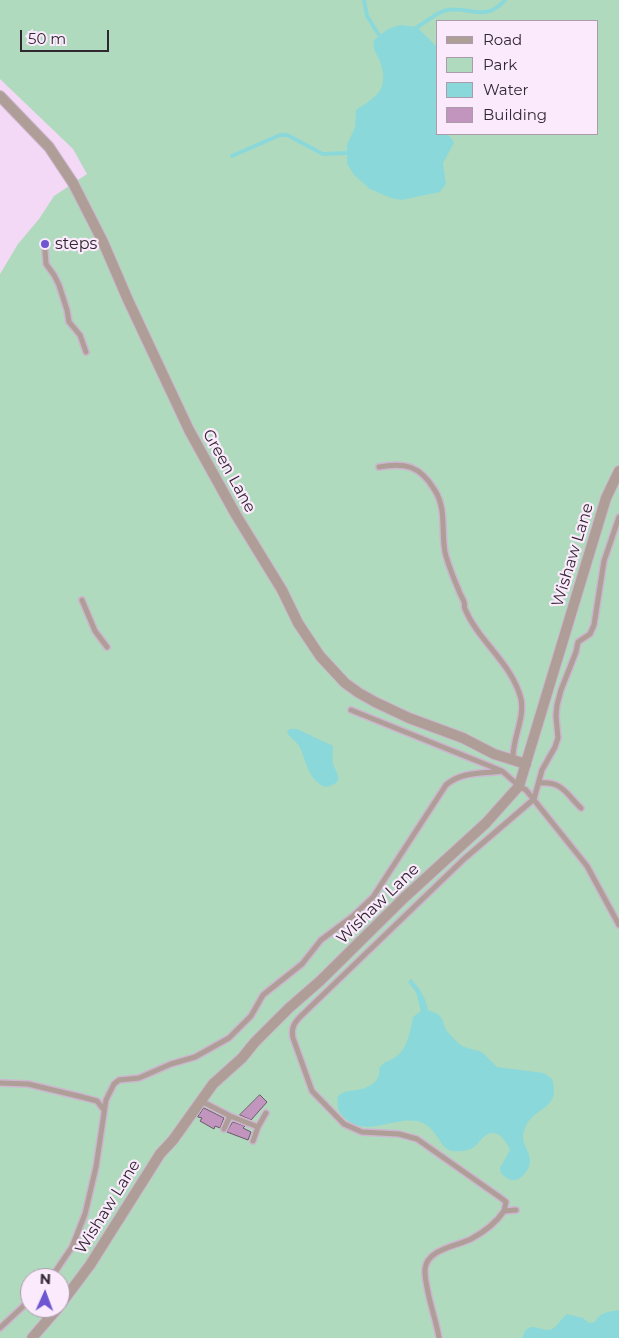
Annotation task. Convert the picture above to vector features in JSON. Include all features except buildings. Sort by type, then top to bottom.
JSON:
[{"type":"street","name":"Green Lane","points":[[0,96],[49,147],[73,183],[106,249],[189,430],[236,515],[282,590],[298,623],[320,656],[345,682],[375,702],[409,718],[462,738],[494,754],[526,764]]},
{"type":"street","name":"Wishaw Lane","points":[[70,1292],[90,1265],[160,1154],[173,1140],[213,1084],[242,1058],[289,1008],[310,991],[405,897],[486,823],[519,786],[606,498],[619,472]]},
{"type":"street","name":"Wishaw Lane","points":[[32,1338],[49,1318]]},
{"type":"lane","points":[[45,250],[46,264],[59,285],[68,310],[69,322],[80,335],[86,352]]},
{"type":"lane","points":[[380,467],[400,465],[416,468],[435,489],[444,517],[445,552],[464,601],[464,608],[475,627],[510,673],[520,696],[521,712],[515,741],[514,759]]},
{"type":"lane","points":[[504,1211],[516,1210],[472,1176],[417,1139],[399,1134],[362,1132],[344,1124],[312,1091],[293,1038],[292,1030],[301,1016],[464,859],[534,799],[542,770],[558,738],[556,716],[561,690],[578,642],[590,634],[594,625],[604,561],[619,517]]},
{"type":"lane","points":[[82,600],[95,631],[107,647]]},
{"type":"lane","points":[[351,710],[502,771],[526,790],[587,866],[619,925]]},
{"type":"lane","points":[[58,1268],[72,1246],[85,1214],[96,1167],[106,1100],[114,1084],[119,1080],[148,1075],[171,1064],[207,1052],[229,1038],[250,1016],[264,995],[302,964],[321,940],[353,916],[373,896],[446,785],[454,778],[464,775],[502,771]]},
{"type":"lane","points":[[539,783],[556,784],[563,788],[581,808]]},
{"type":"lane","points":[[0,1083],[28,1084],[82,1097],[97,1101],[104,1110]]},
{"type":"lane","points":[[200,1100],[230,1116],[258,1126]]},
{"type":"lane","points":[[253,1141],[258,1126],[266,1113]]},
{"type":"lane","points":[[224,1129],[230,1116]]},
{"type":"lane","points":[[439,1338],[425,1276],[427,1261],[430,1256],[460,1244],[494,1223],[504,1211],[506,1202]]},
{"type":"lane","points":[[0,1328],[20,1309]]},
{"type":"green space","points":[[0,0],[619,0],[619,1338],[0,1338],[0,274],[18,244],[39,219],[54,196],[87,174],[73,149],[0,79]]},
{"type":"water","points":[[400,25],[417,27],[436,46],[436,135],[448,135],[454,143],[443,163],[446,184],[440,192],[401,200],[370,189],[355,176],[347,164],[347,145],[355,127],[356,110],[371,100],[383,84],[382,69],[374,48],[374,40],[388,29]]},
{"type":"water","points":[[289,729],[297,729],[333,746],[333,763],[338,774],[338,781],[336,783],[325,787],[315,780],[299,746],[287,732]]},
{"type":"water","points":[[411,979],[423,995],[428,1010],[438,1014],[446,1030],[458,1043],[464,1047],[482,1052],[497,1067],[544,1073],[552,1079],[554,1089],[550,1102],[526,1126],[523,1140],[530,1163],[526,1172],[518,1179],[509,1179],[501,1173],[500,1168],[510,1150],[506,1142],[497,1134],[489,1134],[469,1149],[452,1151],[448,1150],[432,1130],[423,1123],[404,1121],[365,1127],[355,1125],[339,1111],[338,1096],[345,1092],[364,1088],[375,1082],[381,1066],[399,1055],[405,1045],[413,1017],[421,1011],[416,992],[408,982]]},
{"type":"water","points":[[619,1310],[619,1338],[522,1338],[525,1331],[531,1327],[545,1330],[552,1329],[567,1314],[583,1318],[589,1323],[595,1322],[599,1316],[605,1313]]},
{"type":"waterway","points":[[364,0],[367,16],[379,35]]},
{"type":"waterway","points":[[417,27],[443,11],[456,9],[478,12],[491,11],[505,0]]},
{"type":"waterway","points":[[232,156],[280,135],[287,135],[323,154],[346,153]]},
{"type":"place","name":"steps","points":[[45,244]]}]
